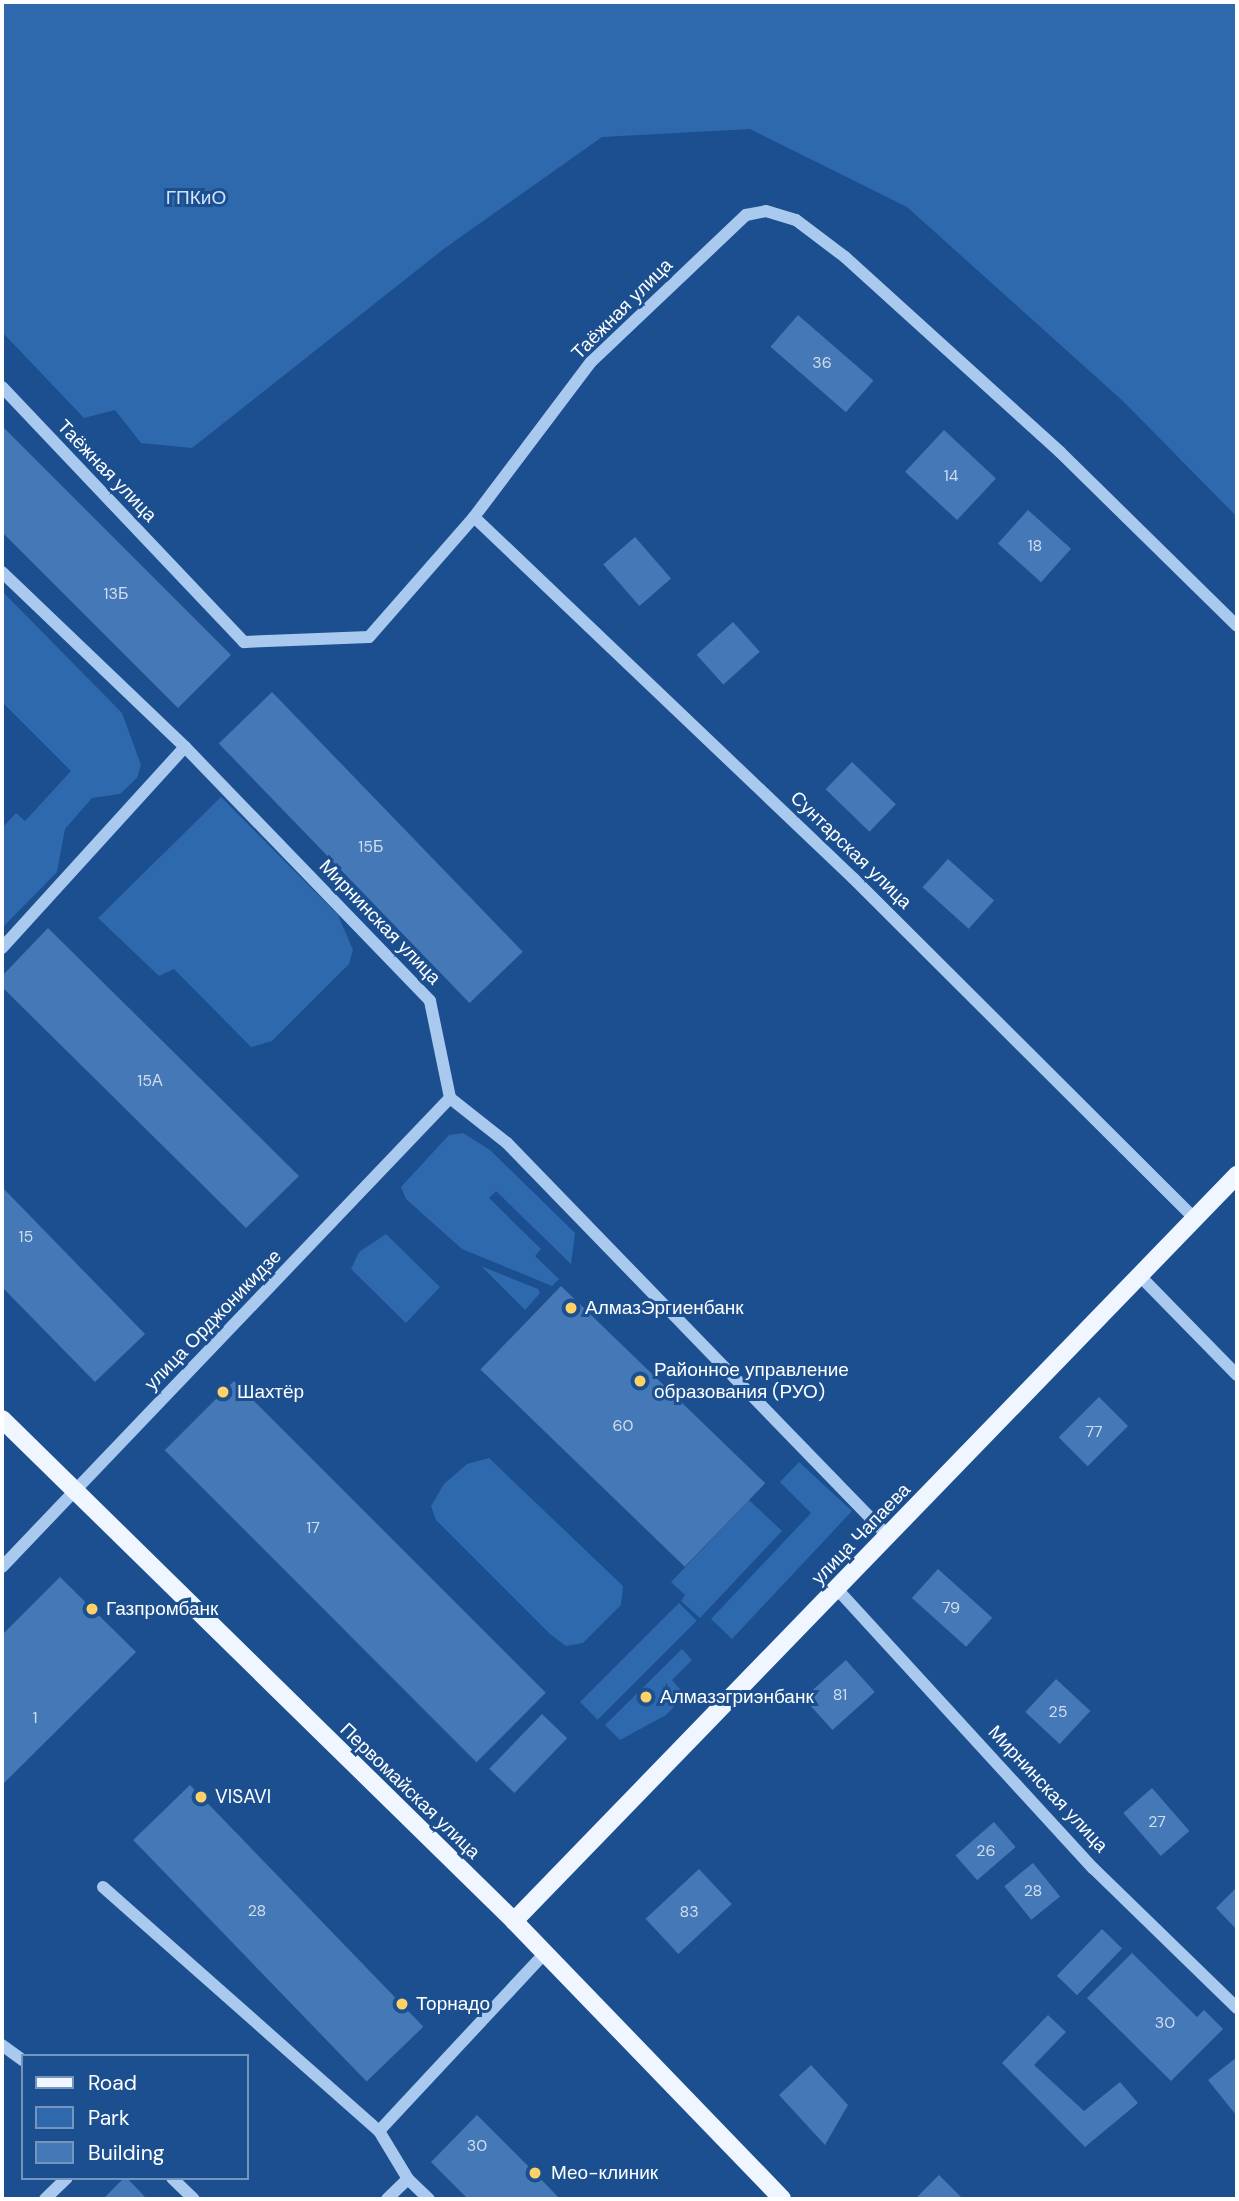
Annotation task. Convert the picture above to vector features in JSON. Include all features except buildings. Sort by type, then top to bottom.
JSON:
[{"type":"main road","name":"улица Чапаева","points":[[514,1921],[1237,1175]]},
{"type":"main road","name":"Первомайская улица","points":[[2,1419],[514,1921],[782,2199]]},
{"type":"street","name":"Таёжная улица","points":[[2,387],[244,642],[369,637],[474,517],[592,362],[746,215],[766,211],[796,220],[845,257],[1060,452],[1237,626]]},
{"type":"street","name":"Сунтарская улица","points":[[474,517],[853,878],[1194,1218]]},
{"type":"street","name":"Мирнинская улица","points":[[2,572],[185,747],[429,1001],[450,1098]]},
{"type":"street","points":[[2,948],[185,747]]},
{"type":"street","points":[[450,1098],[506,1143],[888,1535]]},
{"type":"street","name":"улица Орджоникидзе","points":[[2,1567],[450,1098]]},
{"type":"street","points":[[1140,1276],[1237,1375]]},
{"type":"street","name":"Мирнинская улица","points":[[837,1589],[1093,1868],[1237,2008]]},
{"type":"street","points":[[103,1887],[379,2131],[408,2179],[429,2199]]},
{"type":"street","points":[[379,2131],[545,1953]]},
{"type":"street","points":[[2,2045],[21,2059]]},
{"type":"street","points":[[387,2199],[408,2179]]},
{"type":"street","points":[[45,2199],[65,2180]]},
{"type":"street","points":[[174,2180],[194,2199]]},
{"type":"green space","name":"ГПКиО","points":[[2,2],[1237,2],[1237,517],[1124,402],[907,207],[750,129],[602,137],[445,248],[192,448],[141,443],[115,410],[84,418],[2,332]]},
{"type":"green space","points":[[2,591],[122,713],[141,765],[137,778],[120,794],[92,798],[65,829],[57,872],[2,928],[2,828],[16,813],[25,821],[71,771],[2,702]]},
{"type":"green space","points":[[221,797],[338,915],[353,950],[349,964],[272,1041],[251,1047],[174,969],[159,976],[98,918]]},
{"type":"green space","points":[[463,1133],[490,1150],[575,1233],[571,1264],[496,1191],[489,1198],[541,1249],[535,1256],[559,1279],[552,1286],[462,1249],[406,1199],[401,1187],[449,1135]]},
{"type":"green space","points":[[386,1234],[440,1287],[406,1323],[351,1269],[359,1252]]},
{"type":"green space","points":[[481,1266],[538,1289],[540,1293],[525,1310]]},
{"type":"green space","points":[[489,1458],[623,1586],[621,1605],[583,1643],[566,1646],[550,1634],[436,1520],[431,1506],[444,1484],[467,1464]]},
{"type":"green space","points":[[799,1462],[852,1511],[732,1639],[711,1619],[811,1513],[780,1482]]},
{"type":"green space","points":[[749,1500],[782,1531],[700,1618],[681,1601],[685,1595],[671,1582]]},
{"type":"green space","points":[[679,1603],[697,1621],[598,1720],[580,1702]]},
{"type":"green space","points":[[682,1649],[692,1660],[672,1680],[685,1695],[666,1715],[620,1740],[605,1725]]},
{"type":"place","name":"АлмазЭргиенбанк","points":[[571,1308]]},
{"type":"place","name":"Районное управление образования (РУО)","points":[[640,1381]]},
{"type":"place","name":"Шахтёр","points":[[223,1392]]},
{"type":"place","name":"Газпромбанк","points":[[92,1609]]},
{"type":"place","name":"Алмазэгриэнбанк","points":[[646,1697]]},
{"type":"place","name":"VISAVI","points":[[201,1797]]},
{"type":"place","name":"Торнадо","points":[[402,2004]]},
{"type":"place","name":"Мео-клиник","points":[[535,2173]]}]
